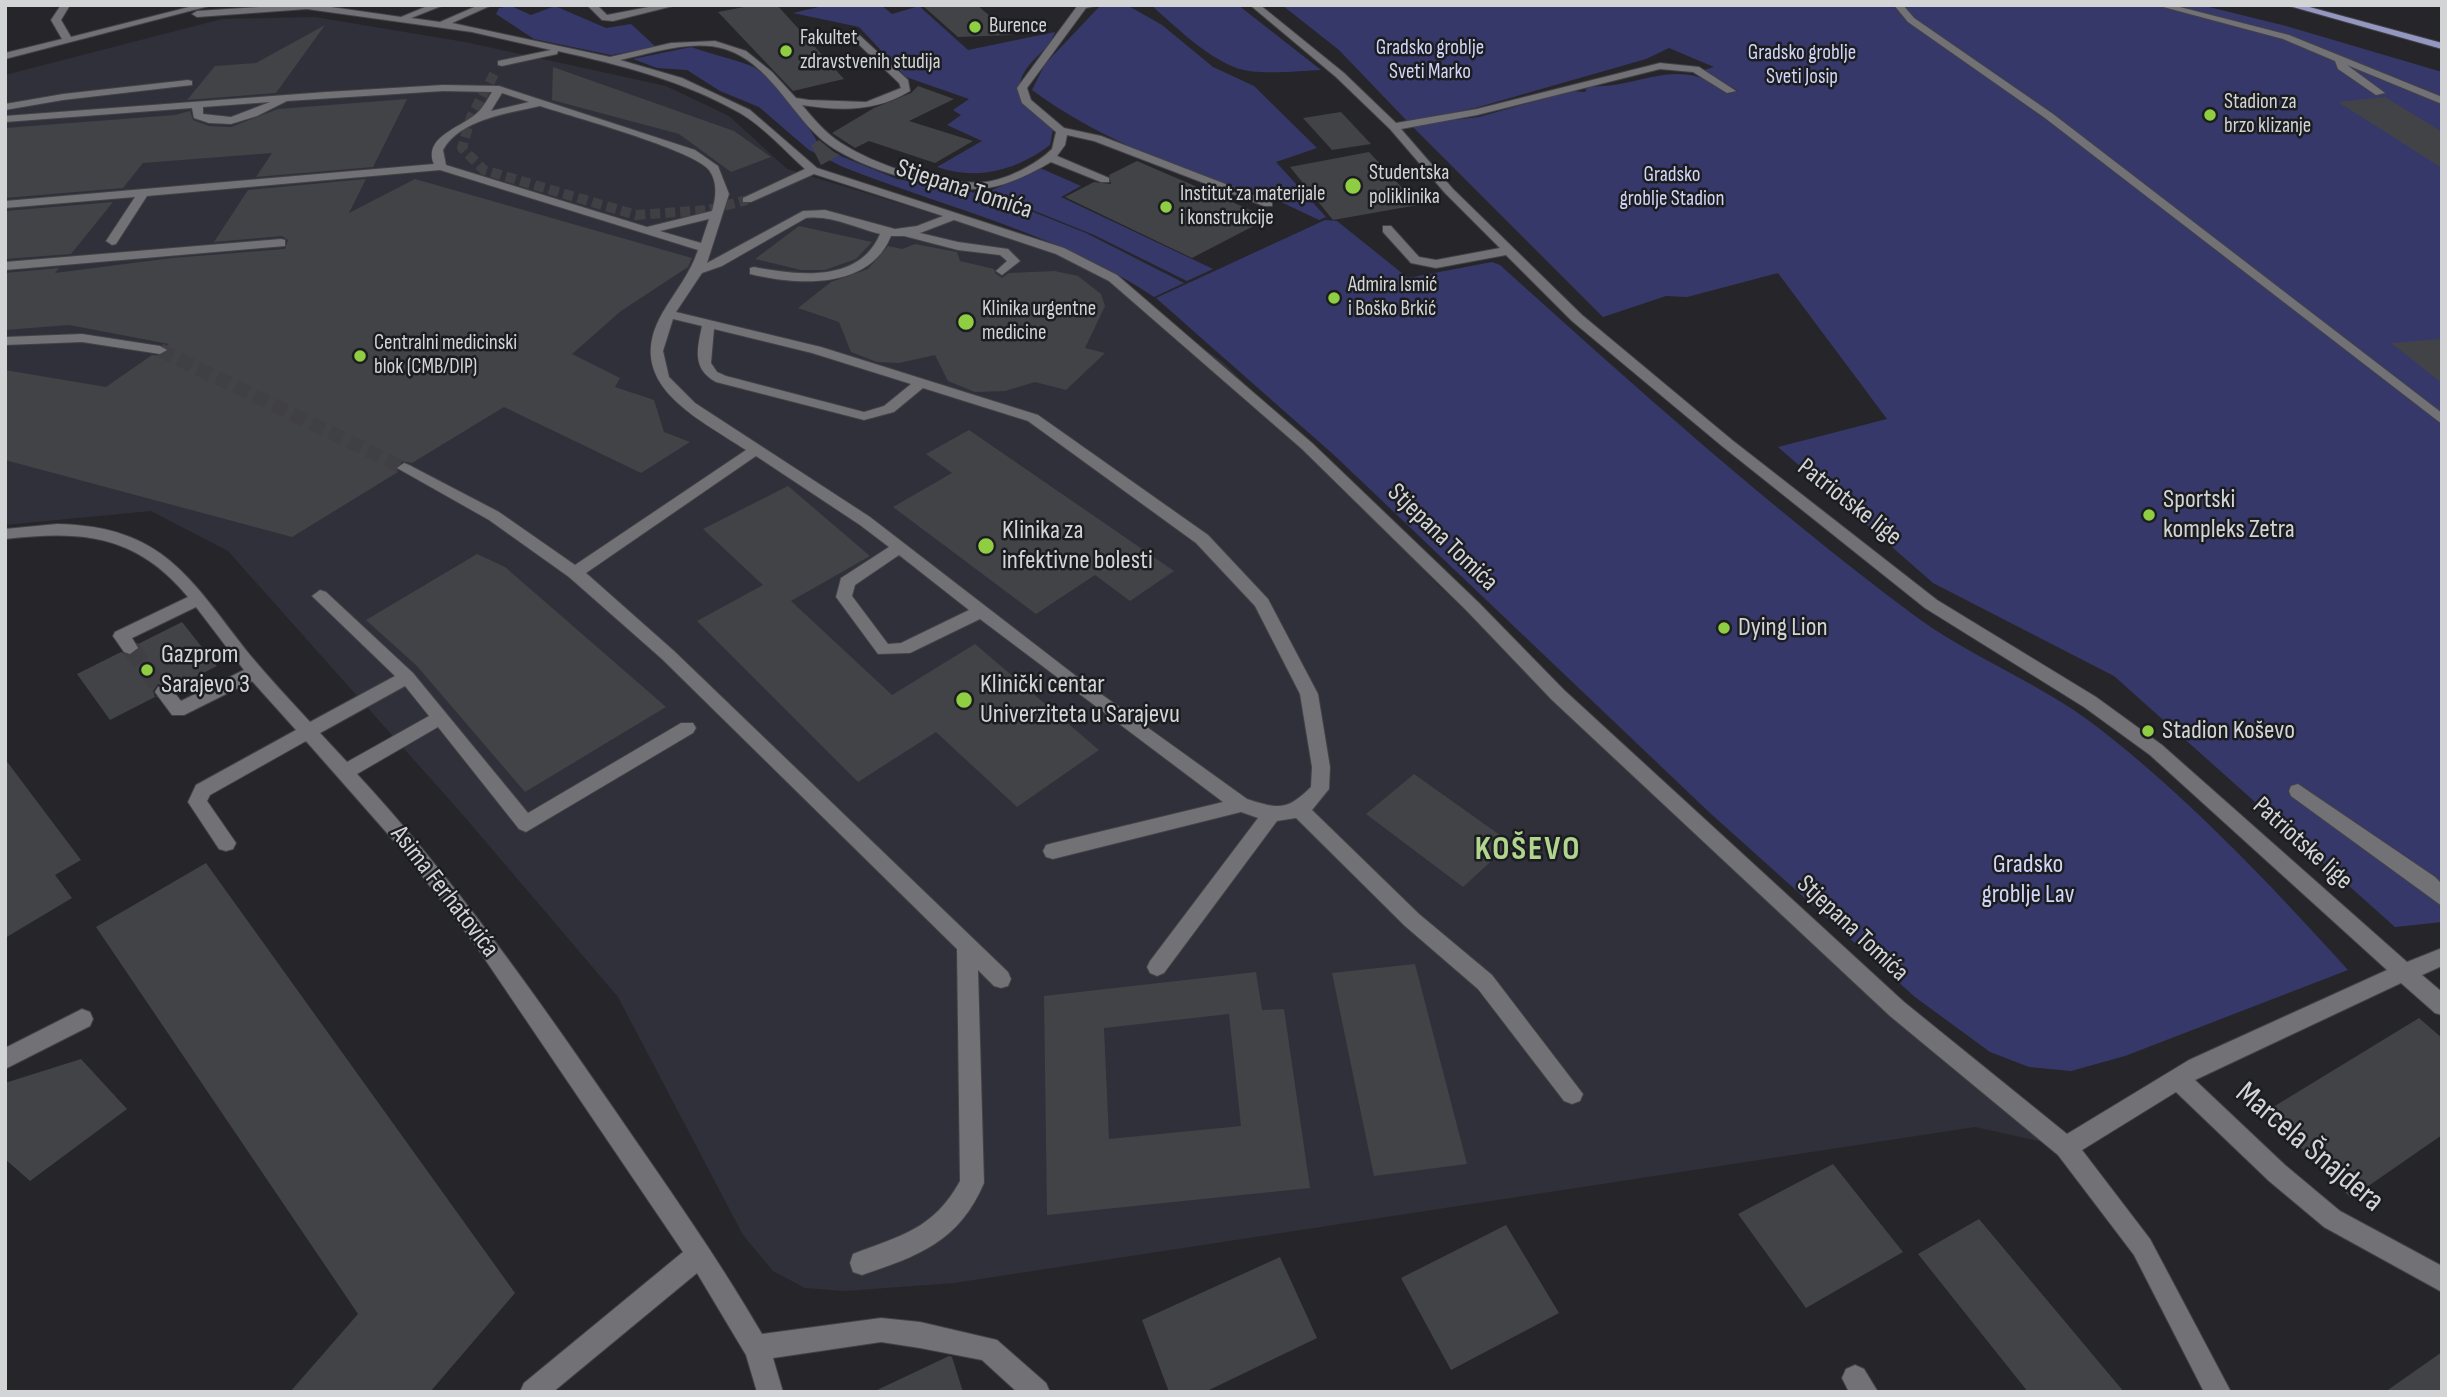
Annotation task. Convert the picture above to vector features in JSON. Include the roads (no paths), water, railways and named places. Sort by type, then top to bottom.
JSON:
[{"type":"main road","points":[[2290,5],[2442,46]]},
{"type":"street","points":[[65,5],[57,20],[68,40]]},
{"type":"street","points":[[5,56],[209,5]]},
{"type":"street","name":"Stjepana Tomića","points":[[324,5],[335,10]]},
{"type":"street","points":[[402,18],[440,5]]},
{"type":"street","points":[[443,24],[488,5]]},
{"type":"street","points":[[591,5],[605,18],[673,5]]},
{"type":"street","points":[[1095,5],[1083,5],[1045,60],[1024,82],[1022,88],[1026,102],[1061,131],[1097,138],[1268,204]]},
{"type":"street","name":"Patriotske lige","points":[[1254,5],[1322,60],[1394,127],[1506,251],[1577,318],[1727,443],[1931,604],[2090,702],[2156,750],[2442,1006]]},
{"type":"street","points":[[1899,5],[1911,20],[2059,124],[2442,421]]},
{"type":"street","points":[[2160,5],[2286,37],[2341,57],[2442,101]]},
{"type":"street","name":"Stjepana Tomića","points":[[159,18],[299,6],[443,24],[607,60],[678,80],[746,112],[813,170],[1060,251],[1114,278],[1307,446],[1473,607],[1558,695],[1867,981],[1958,1062],[2066,1147]]},
{"type":"street","points":[[795,102],[849,108],[886,101],[906,89],[904,82],[854,35]]},
{"type":"street","points":[[494,74],[524,42]]},
{"type":"street","points":[[607,60],[699,43],[729,47],[748,57],[795,102],[825,137],[838,146],[862,159],[924,177],[985,185],[1058,152],[1063,141],[1061,131]]},
{"type":"street","points":[[502,63],[564,51]]},
{"type":"street","points":[[2341,57],[2342,67],[2380,93]]},
{"type":"street","points":[[1394,127],[1477,112],[1660,66],[1695,69],[1731,91]]},
{"type":"street","points":[[5,107],[63,97],[188,83]]},
{"type":"street","points":[[5,119],[286,97],[443,88],[499,89],[691,152],[713,168],[723,194],[703,248],[698,270],[668,314],[656,351],[662,378],[690,406],[754,451],[865,521],[1241,805],[1271,814],[1300,810],[1320,789],[1321,767],[1309,694],[1262,603],[1202,538],[1033,418],[922,381],[668,314]]},
{"type":"street","points":[[481,116],[499,89]]},
{"type":"street","points":[[197,104],[198,116],[204,119],[230,119],[263,112],[286,97]]},
{"type":"street","points":[[442,167],[436,159],[436,149],[443,140],[481,116],[539,103]]},
{"type":"street","points":[[1049,157],[1104,180]]},
{"type":"street","points":[[5,205],[442,167],[703,248]]},
{"type":"street","points":[[747,200],[813,170]]},
{"type":"street","points":[[113,240],[143,194]]},
{"type":"street","points":[[698,270],[718,263],[803,215],[815,212],[827,213],[887,232],[907,233],[958,246],[1004,252],[1014,261],[1002,271]]},
{"type":"street","points":[[645,229],[714,215]]},
{"type":"street","points":[[907,233],[925,229],[954,215]]},
{"type":"street","points":[[1387,229],[1415,260],[1437,264],[1506,251]]},
{"type":"street","points":[[754,271],[805,280],[831,275],[877,253],[887,232]]},
{"type":"street","points":[[5,266],[281,243]]},
{"type":"street","points":[[709,323],[702,363],[706,371],[721,379],[864,416],[877,416],[891,409],[922,381]]},
{"type":"street","points":[[5,341],[82,338],[160,350]]},
{"type":"street","points":[[575,573],[754,451]]},
{"type":"street","points":[[404,468],[494,516],[575,573],[668,655],[1001,979]]},
{"type":"street","name":"Asima Ferhatovića","points":[[5,534],[44,529],[84,530],[119,538],[139,546],[162,562],[198,599],[255,672],[428,868],[521,991],[698,1256],[756,1348],[770,1392]]},
{"type":"street","points":[[900,548],[847,582],[844,589],[844,597],[884,650],[904,649],[981,611]]},
{"type":"street","points":[[320,596],[407,677],[438,719],[526,824],[687,728]]},
{"type":"street","points":[[130,648],[121,636],[198,599]]},
{"type":"street","points":[[164,692],[178,710],[255,672]]},
{"type":"street","points":[[226,843],[197,802],[203,790],[407,677]]},
{"type":"street","points":[[345,772],[438,719]]},
{"type":"street","points":[[2298,791],[2428,883],[2442,898]]},
{"type":"street","points":[[1053,851],[1241,805]]},
{"type":"street","points":[[1300,810],[1412,920],[1485,982],[1572,1094]]},
{"type":"street","points":[[1157,967],[1271,814]]},
{"type":"street","points":[[862,1263],[906,1248],[942,1228],[960,1208],[972,1183],[967,947]]},
{"type":"street","points":[[2218,1392],[2142,1247],[2066,1147],[2178,1079],[2402,972],[2442,957]]},
{"type":"street","points":[[5,1059],[82,1019]]},
{"type":"street","name":"Marcela Šnajdera","points":[[2178,1079],[2277,1173],[2332,1219],[2442,1280]]},
{"type":"street","points":[[533,1392],[572,1357],[698,1256]]},
{"type":"street","points":[[756,1348],[881,1330],[920,1335],[988,1349],[1037,1392]]},
{"type":"tunnel","points":[[494,74],[471,117],[462,148],[484,170],[636,215],[708,210],[747,200]]},
{"type":"tunnel","points":[[160,350],[404,468]]},
{"type":"tunnel","points":[[130,648],[164,692]]},
{"type":"place","name":"Burence","points":[[975,27]]},
{"type":"place","name":"Fakultet zdravstvenih studija","points":[[786,51]]},
{"type":"place","name":"Stadion za brzo klizanje","points":[[2210,115]]},
{"type":"place","name":"Studentska poliklinika","points":[[1353,186]]},
{"type":"place","name":"Institut za materijale i konstrukcije","points":[[1166,207]]},
{"type":"place","name":"Admira Ismić i Boško Brkić","points":[[1334,298]]},
{"type":"place","name":"Klinika urgentne medicine","points":[[966,322]]},
{"type":"place","name":"Centralni medicinski blok (CMB/DIP)","points":[[360,356]]},
{"type":"place","name":"Sportski kompleks Zetra","points":[[2149,515]]},
{"type":"place","name":"Klinika za infektivne bolesti","points":[[986,546]]},
{"type":"place","name":"Dying Lion","points":[[1724,628]]},
{"type":"place","name":"Gazprom Sarajevo 3","points":[[147,670]]},
{"type":"place","name":"Klinički centar Univerziteta u Sarajevu","points":[[964,700]]},
{"type":"place","name":"Stadion Koševo","points":[[2148,731]]},
{"type":"district","name":"KOŠEVO","points":[[1528,851]]},
{"type":"park label","name":"Gradsko groblje Sveti Marko","points":[[1430,61]]},
{"type":"park label","name":"Gradsko groblje Sveti Josip","points":[[1802,66]]},
{"type":"park label","name":"Gradsko groblje Stadion","points":[[1672,188]]},
{"type":"park label","name":"Gradsko groblje Lav","points":[[2028,880]]}]
